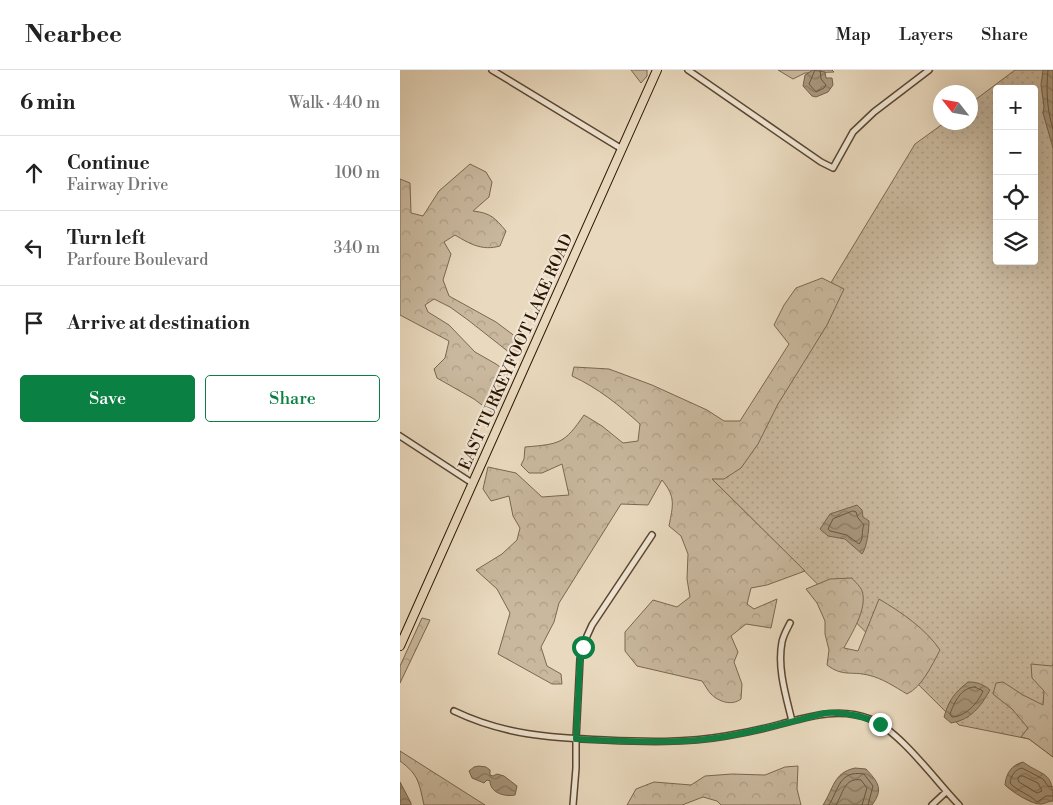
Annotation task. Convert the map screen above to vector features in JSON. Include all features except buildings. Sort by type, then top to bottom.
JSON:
[{"type":"main road","name":"EAST TURKEYFOOT LAKE ROAD","points":[[401,642],[657,70]]},
{"type":"street","points":[[492,70],[622,149]]},
{"type":"street","points":[[688,70],[821,162],[833,168],[854,132],[874,112],[929,70]]},
{"type":"street","points":[[400,436],[472,483]]},
{"type":"street","points":[[573,805],[580,659],[587,636],[652,535]]},
{"type":"street","points":[[790,623],[782,640],[781,654],[783,682],[792,721]]},
{"type":"street","points":[[454,712],[508,731],[544,737],[633,742],[700,740],[737,734],[826,713],[849,713],[871,720],[889,730],[959,805]]},
{"type":"street","points":[[932,805],[946,792]]},
{"type":"green space","points":[[631,70],[647,70],[647,76],[641,83]]},
{"type":"green space","points":[[778,70],[832,70],[834,72],[805,73],[793,79]]},
{"type":"green space","points":[[1015,70],[1053,70],[1053,757],[1029,739],[959,725],[712,479],[915,144],[934,130],[978,130],[978,98],[993,86],[993,265],[1038,265],[1038,85],[995,85]]},
{"type":"green space","points":[[470,164],[486,172],[492,182],[489,197],[473,211],[492,217],[506,231],[500,246],[487,248],[476,246],[455,235],[444,242],[451,254],[443,280],[449,296],[496,322],[524,343],[518,354],[510,353],[450,307],[434,299],[425,305],[428,312],[449,325],[475,352],[508,373],[504,396],[494,414],[474,399],[437,378],[434,369],[445,358],[449,341],[400,315],[400,179],[410,183],[411,213],[423,216],[439,191]]},
{"type":"green space","points":[[822,278],[844,289],[827,325],[778,404],[758,444],[741,468],[724,479],[712,479],[805,571],[767,585],[751,588],[747,604],[754,609],[777,599],[771,628],[746,624],[731,636],[738,652],[734,662],[742,684],[741,699],[730,703],[722,701],[711,694],[702,681],[637,666],[625,651],[625,632],[653,600],[677,607],[690,597],[687,579],[688,554],[681,536],[669,526],[672,502],[670,491],[662,480],[648,505],[621,504],[559,603],[554,622],[541,647],[547,666],[561,674],[562,684],[552,684],[498,654],[510,613],[497,589],[476,570],[502,554],[517,540],[520,528],[513,516],[509,496],[491,501],[483,489],[488,467],[516,473],[542,497],[569,495],[562,464],[542,473],[529,473],[521,465],[524,459],[525,447],[546,445],[560,441],[571,432],[584,415],[602,426],[623,443],[638,441],[640,424],[608,397],[572,376],[574,367],[609,369],[652,385],[707,410],[724,421],[740,421],[789,344],[774,325],[784,305],[796,288]]},
{"type":"green space","points":[[852,578],[861,589],[863,606],[858,621],[844,648],[858,651],[879,599],[928,635],[940,650],[922,681],[907,694],[873,676],[838,671],[827,665],[829,650],[825,634],[825,621],[817,603],[806,589],[830,579]]},
{"type":"green space","points":[[422,618],[430,620],[400,683],[400,666]]},
{"type":"green space","points":[[1031,664],[1052,666],[1053,664],[1053,757],[1029,739],[1021,737],[1028,728],[1012,709],[993,694],[996,683],[1003,682],[1043,705],[1044,691],[1032,678]]},
{"type":"green space","points":[[400,751],[485,805],[424,805],[415,775],[400,761]]},
{"type":"green space","points":[[798,766],[797,789],[801,805],[721,805],[717,801],[703,797],[682,805],[627,805],[636,789],[654,782],[691,785],[705,776],[732,774],[765,775],[785,767]]},
{"type":"water","points":[[813,70],[825,72],[826,78],[832,78],[833,85],[828,92],[816,97],[812,96],[803,86],[805,75]]},
{"type":"water","points":[[1043,70],[1053,70],[1053,148],[1043,113],[1041,85]]},
{"type":"water","points":[[857,505],[862,510],[863,517],[869,521],[868,534],[862,554],[845,539],[828,536],[820,529],[830,514]]},
{"type":"water","points":[[968,682],[980,684],[990,690],[975,711],[964,719],[951,723],[944,717],[948,706],[956,693]]},
{"type":"water","points":[[1023,762],[1049,779],[1053,791],[1053,801],[1037,804],[1027,800],[1005,785],[1010,771],[1015,765]]},
{"type":"water","points":[[479,766],[490,770],[490,775],[504,776],[517,786],[515,795],[499,793],[492,789],[490,781],[487,780],[484,783],[472,778],[469,771]]},
{"type":"water","points":[[855,768],[866,769],[878,786],[878,794],[872,805],[823,805],[838,777],[848,770]]},
{"type":"water","points":[[400,782],[411,803],[411,805],[400,805]]},
{"type":"route","points":[[583,647],[580,659],[576,739],[633,742],[700,740],[737,734],[837,712],[860,716],[880,724]]}]
